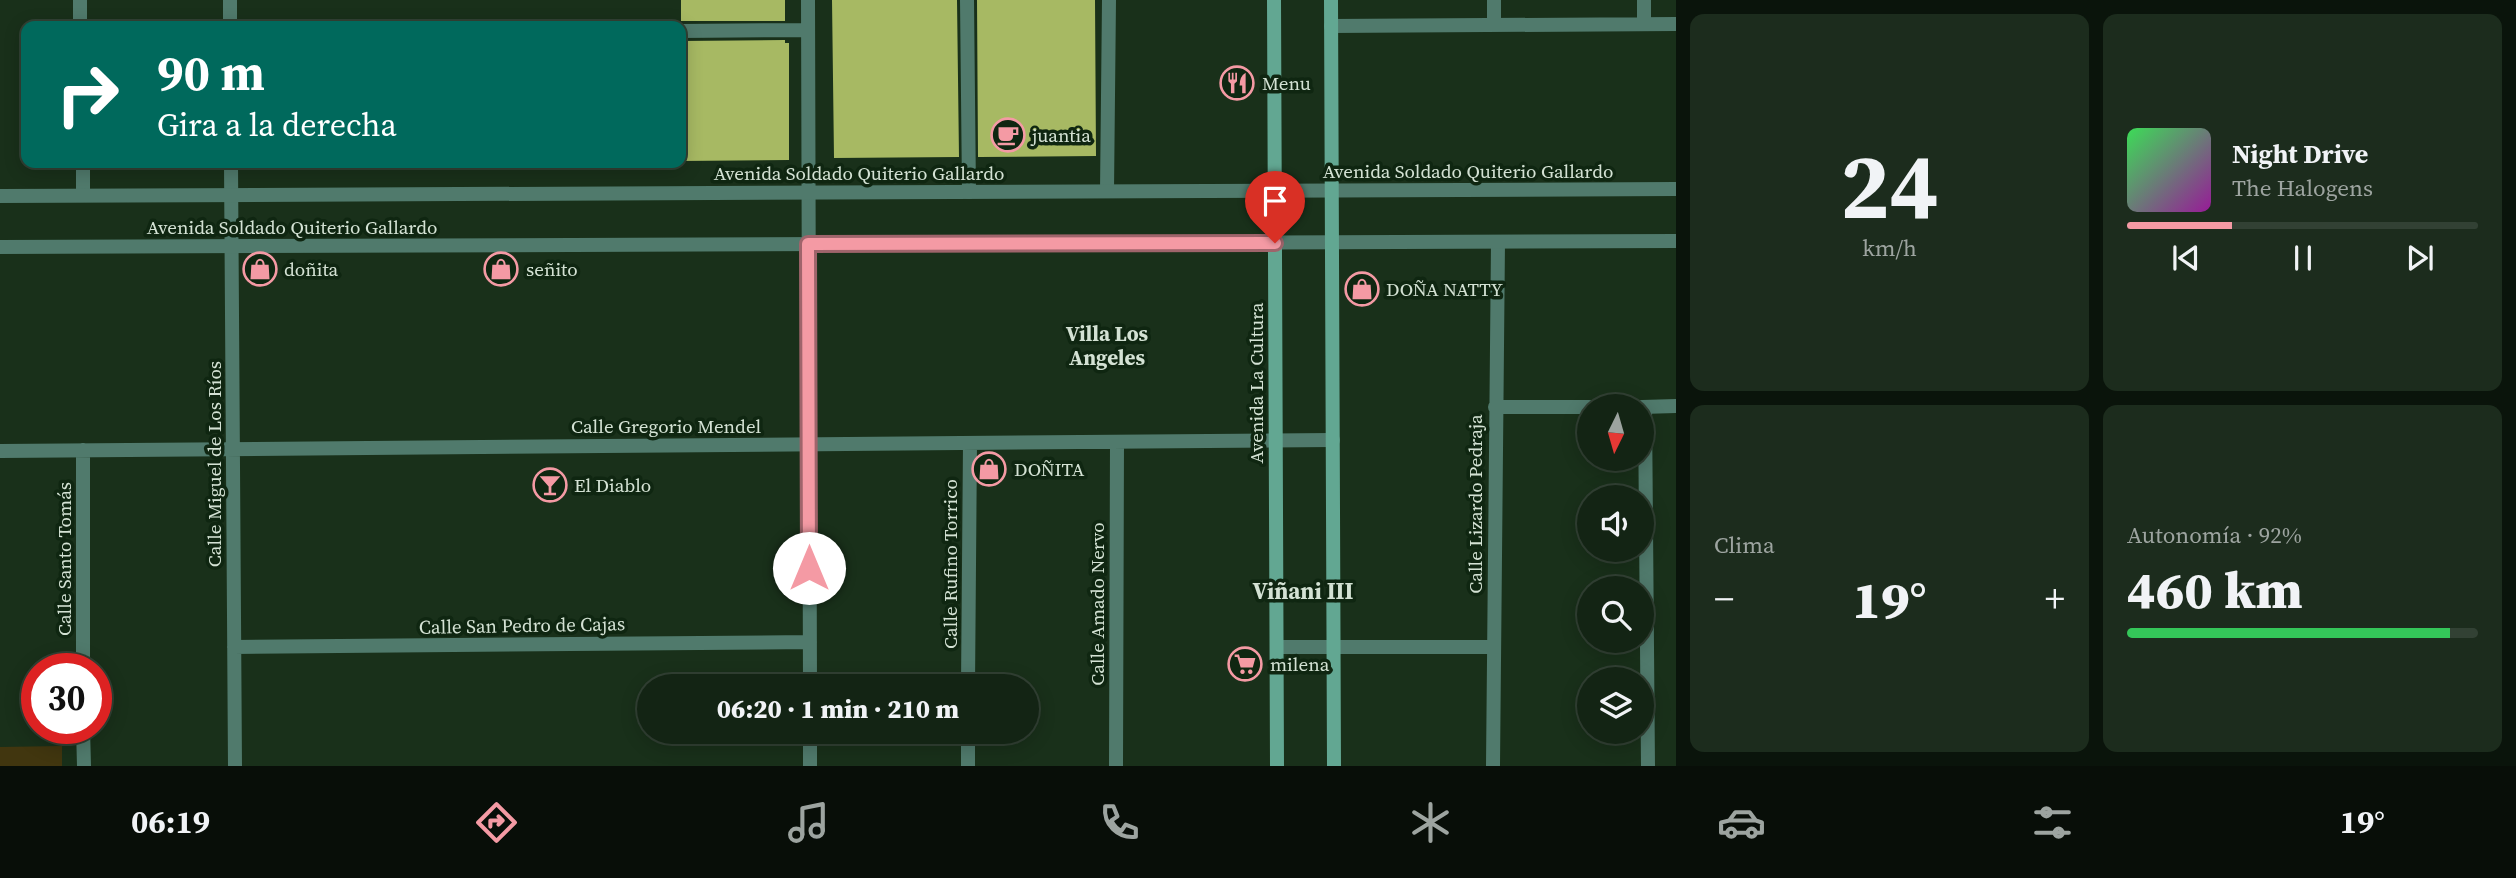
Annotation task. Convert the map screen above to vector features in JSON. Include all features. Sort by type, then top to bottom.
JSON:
[{"type":"main road","name":"Avenida La Cultura","points":[[1274,0],[1277,766]]},
{"type":"main road","points":[[1331,0],[1335,766]]},
{"type":"street","points":[[80,0],[80,21]]},
{"type":"street","points":[[230,0],[230,21]]},
{"type":"street","points":[[808,0],[810,674]]},
{"type":"street","points":[[967,0],[969,192]]},
{"type":"street","points":[[1107,191],[1109,0]]},
{"type":"street","points":[[1494,0],[1494,24]]},
{"type":"street","points":[[1644,0],[1644,24]]},
{"type":"street","points":[[1331,26],[1676,24]]},
{"type":"street","points":[[686,31],[808,30]]},
{"type":"street","points":[[83,168],[83,195]]},
{"type":"street","name":"Calle Miguel de Los Ríos","points":[[231,168],[235,766]]},
{"type":"street","name":"Avenida Soldado Quiterio Gallardo","points":[[0,195],[1676,189]]},
{"type":"street","name":"Avenida Soldado Quiterio Gallardo","points":[[0,247],[1676,241]]},
{"type":"street","name":"Calle Lizardo Pedraja","points":[[1493,766],[1498,242]]},
{"type":"street","points":[[1654,407],[1676,406]]},
{"type":"street","points":[[1495,407],[1577,407]]},
{"type":"street","name":"Calle Gregorio Mendel","points":[[0,451],[1333,440]]},
{"type":"street","name":"Calle Amado Nervo","points":[[1115,766],[1117,442]]},
{"type":"street","name":"Calle Rufino Torrico","points":[[968,674],[970,443]]},
{"type":"street","name":"Calle Santo Tomás","points":[[83,450],[83,653]]},
{"type":"street","points":[[1644,471],[1648,766]]},
{"type":"street","name":"Calle San Pedro de Cajas","points":[[234,647],[810,642]]},
{"type":"street","points":[[1277,647],[1493,647]]},
{"type":"street","points":[[83,744],[83,766]]},
{"type":"street","points":[[810,744],[810,766]]},
{"type":"street","points":[[968,744],[968,766]]},
{"type":"shaded area","points":[[62,746],[62,766],[0,766],[0,747]]},
{"type":"building","points":[[681,0],[785,0],[785,21],[681,21]]},
{"type":"building","points":[[832,0],[957,0],[959,157],[834,158]]},
{"type":"building","points":[[977,0],[1095,0],[1096,156],[978,157]]},
{"type":"building","points":[[785,40],[785,43],[789,43],[789,160],[686,161],[686,41]]},
{"type":"place","name":"Menu","points":[[1237,83]]},
{"type":"place","name":"juantia","points":[[1008,135]]},
{"type":"place","name":"doñita","points":[[260,269]]},
{"type":"place","name":"señito","points":[[501,269]]},
{"type":"place","name":"DOÑA NATTY","points":[[1362,289]]},
{"type":"place","name":"DOÑITA","points":[[989,469]]},
{"type":"place","name":"El Diablo","points":[[550,485]]},
{"type":"place","name":"milena","points":[[1245,664]]},
{"type":"district","name":"Villa Los Angeles","points":[[1107,345]]},
{"type":"district","name":"Viñani III","points":[[1303,591]]},
{"type":"route","points":[[809,568],[808,244],[1275,243]]}]
